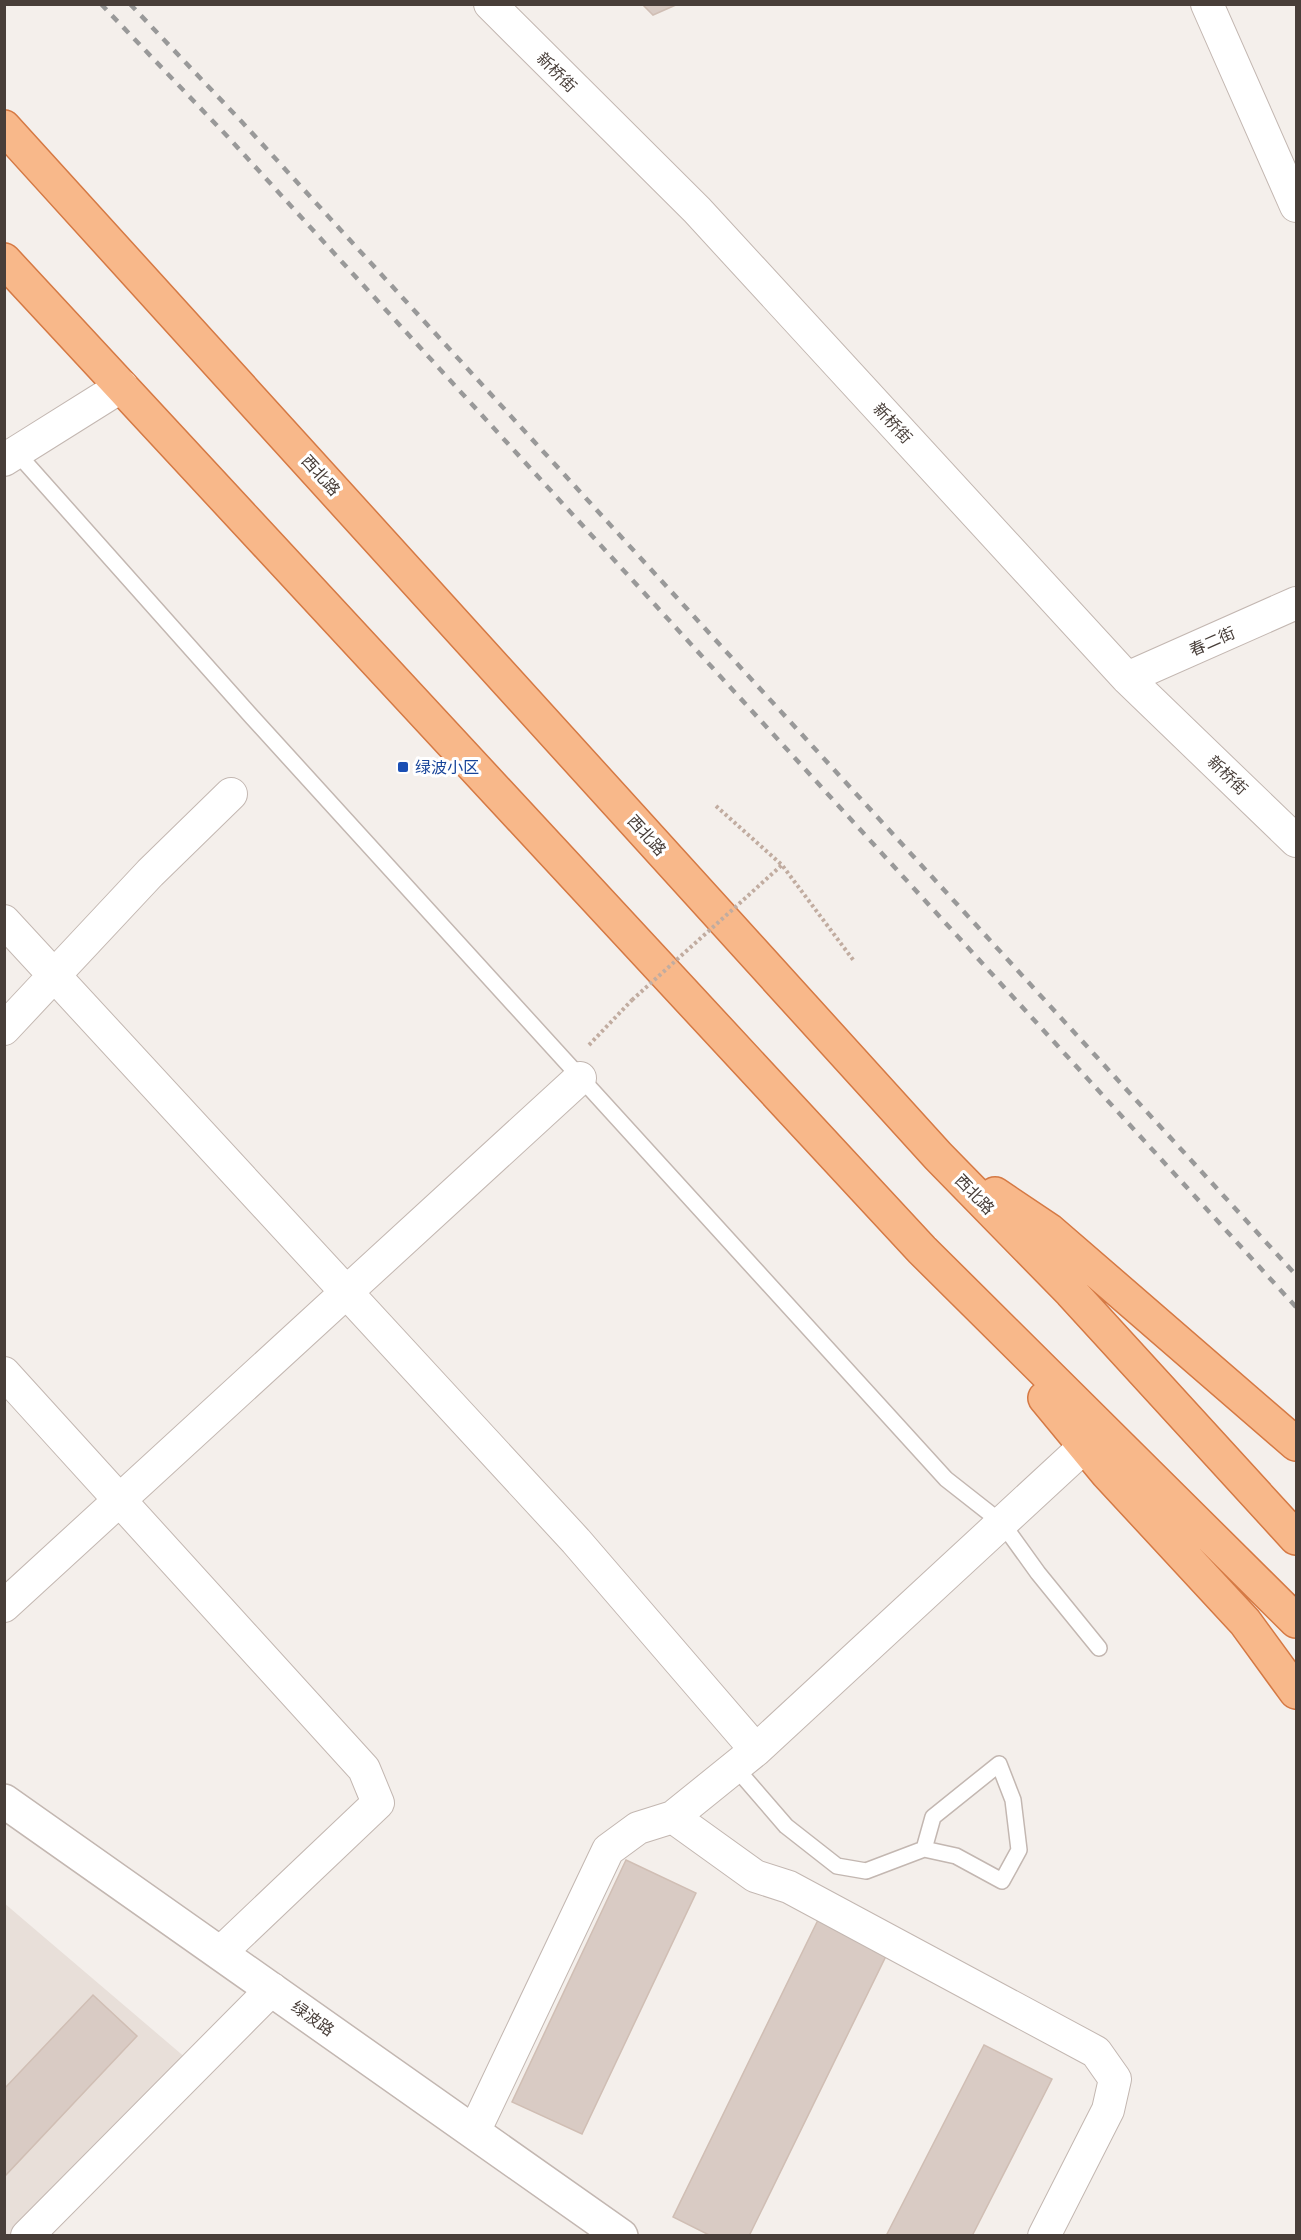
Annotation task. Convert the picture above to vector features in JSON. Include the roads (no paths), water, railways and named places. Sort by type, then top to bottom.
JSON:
[{"type":"highway","name":"西北路","points":[[4,127],[938,1156],[1071,1292],[1296,1538]]},
{"type":"highway","points":[[4,260],[905,1231],[1296,1621]]},
{"type":"highway","points":[[938,1156],[1050,1231],[1296,1444]]},
{"type":"highway","points":[[905,1231],[1085,1446],[1245,1622],[1296,1692]]},
{"type":"street","name":"新桥街","points":[[490,4],[697,210],[1126,678],[1296,841]]},
{"type":"street","points":[[1207,4],[1296,206]]},
{"type":"street","points":[[8,457],[122,386]]},
{"type":"street","name":"春二街","points":[[1126,678],[1296,603]]},
{"type":"street","points":[[4,1029],[150,873],[231,794]]},
{"type":"street","points":[[4,921],[576,1541],[746,1759]]},
{"type":"street","points":[[4,1606],[347,1292],[583,1063]]},
{"type":"street","points":[[4,1373],[364,1769],[378,1803],[220,1953]]},
{"type":"street","points":[[474,2132],[608,1850],[638,1828],[673,1817],[746,1759],[1085,1446]]},
{"type":"street","name":"绿波路","points":[[4,1801],[621,2235]]},
{"type":"street","points":[[673,1817],[755,1876],[789,1887],[1096,2052],[1115,2079],[1108,2110],[1044,2235]]},
{"type":"street","points":[[27,2235],[272,1989]]},
{"type":"lane","points":[[8,457],[252,717],[583,1063],[946,1479],[1002,1523],[1038,1573],[1099,1648]]},
{"type":"lane","points":[[746,1759],[786,1826],[837,1866],[866,1871],[924,1849],[957,1856],[1002,1881],[1019,1850],[1013,1800],[999,1764],[933,1817],[924,1849]]},
{"type":"railway","points":[[101,4],[228,137],[1296,1307]]},
{"type":"railway","points":[[130,4],[242,122],[1296,1275]]},
{"type":"place","name":"绿波小区","points":[[403,767]]}]
